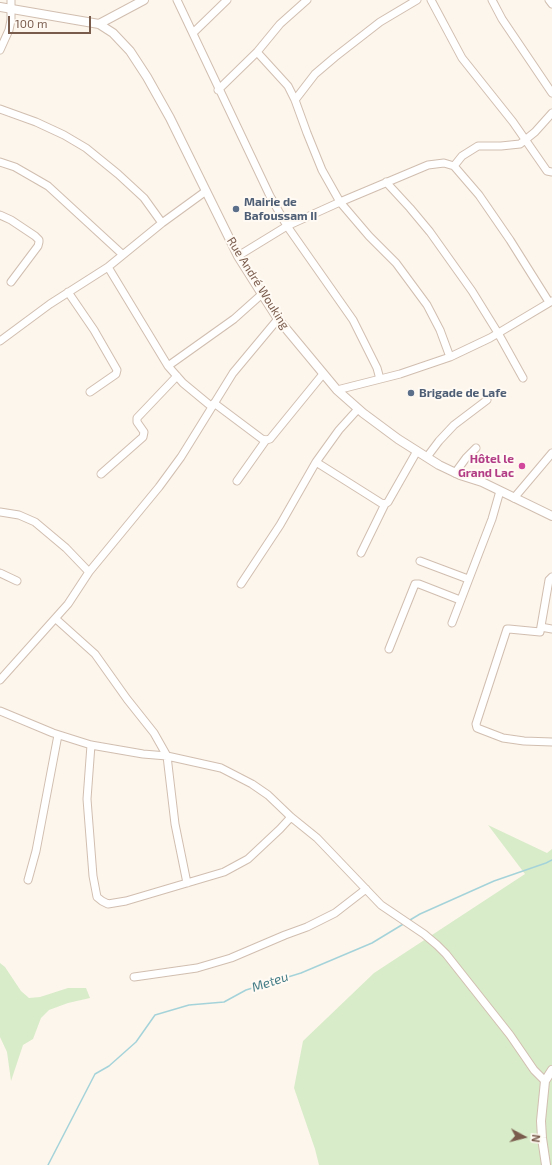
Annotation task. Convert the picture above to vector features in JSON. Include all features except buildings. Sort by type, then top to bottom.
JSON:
[{"type":"street","points":[[99,24],[144,0]]},
{"type":"street","points":[[177,0],[218,90],[270,196],[287,226],[353,320],[377,368],[380,379]]},
{"type":"street","points":[[193,33],[227,0]]},
{"type":"street","points":[[218,90],[257,52],[280,24],[307,0]]},
{"type":"street","points":[[295,100],[315,74],[335,57],[380,22],[417,0]]},
{"type":"street","points":[[431,0],[462,58],[513,122],[548,171],[552,172]]},
{"type":"street","points":[[492,0],[502,19],[552,94]]},
{"type":"street","points":[[550,0],[552,4]]},
{"type":"street","points":[[0,50],[9,30],[11,20],[10,4]]},
{"type":"street","name":"Rue André Wouking","points":[[0,7],[10,4],[99,24],[121,41],[130,51],[147,77],[170,118],[238,256],[278,319],[337,390],[358,409],[398,439],[454,473],[482,482],[552,516]]},
{"type":"street","points":[[257,52],[288,86],[295,100],[322,170],[340,202],[369,236],[396,263],[427,305],[440,330],[450,357]]},
{"type":"street","points":[[0,109],[36,122],[64,135],[86,148],[118,174],[144,198],[162,223]]},
{"type":"street","points":[[454,166],[462,156],[478,146],[512,146],[520,144],[535,132],[552,113]]},
{"type":"street","points":[[0,162],[14,167],[48,186],[122,254]]},
{"type":"street","points":[[238,256],[287,226],[340,202],[386,182],[436,163],[444,163],[454,166],[479,194],[551,301],[490,338],[450,357],[400,374],[337,390]]},
{"type":"street","points":[[386,182],[430,232],[498,332],[524,378]]},
{"type":"street","points":[[0,342],[68,292],[108,267],[122,254],[206,191]]},
{"type":"street","points":[[0,215],[11,220],[39,240],[38,246],[11,282]]},
{"type":"street","points":[[108,267],[168,366],[183,383],[262,439],[266,440]]},
{"type":"street","points":[[68,292],[94,330],[117,370],[116,374],[90,392]]},
{"type":"street","points":[[168,366],[234,319],[262,294]]},
{"type":"street","points":[[0,680],[56,619],[68,604],[89,572],[159,487],[181,457],[233,373],[278,319]]},
{"type":"street","points":[[237,481],[266,440],[270,439],[323,374]]},
{"type":"street","points":[[101,474],[143,437],[144,432],[137,422],[137,418],[177,376]]},
{"type":"street","points":[[427,457],[454,425],[487,400]]},
{"type":"street","points":[[241,584],[280,525],[316,462],[339,430],[358,409]]},
{"type":"street","points":[[454,473],[476,448]]},
{"type":"street","points":[[361,553],[385,504],[388,502],[417,451]]},
{"type":"street","points":[[514,498],[552,453]]},
{"type":"street","points":[[316,462],[381,503],[385,504]]},
{"type":"street","points":[[452,623],[492,519],[500,491]]},
{"type":"street","points":[[0,512],[19,515],[40,526],[66,548],[89,572]]},
{"type":"street","points":[[420,561],[468,579]]},
{"type":"street","points":[[0,573],[17,581]]},
{"type":"street","points":[[552,577],[549,580],[541,631],[507,629],[476,724],[477,728],[504,738],[524,741],[552,742]]},
{"type":"street","points":[[389,649],[415,584],[419,584],[460,600]]},
{"type":"street","points":[[56,619],[95,654],[127,699],[154,733],[167,756],[175,824],[187,883]]},
{"type":"street","points":[[541,627],[552,629]]},
{"type":"street","points":[[0,711],[58,735],[91,745],[143,754],[167,756],[221,768],[239,776],[268,796],[317,838],[381,905],[424,934],[446,954],[510,1035],[534,1070],[546,1081]]},
{"type":"street","points":[[28,880],[36,851],[58,735]]},
{"type":"street","points":[[91,745],[87,799],[93,876],[97,897],[108,904],[126,901],[224,872],[248,859],[291,817]]},
{"type":"street","points":[[134,977],[197,968],[232,958],[328,917],[366,889]]},
{"type":"street","points":[[546,1165],[541,1121],[546,1081],[552,1070]]},
{"type":"green space","points":[[488,825],[547,853],[552,849],[552,1165],[319,1165],[294,1088],[303,1041],[374,973],[525,874]]},
{"type":"green space","points":[[0,963],[5,967],[21,991],[29,998],[40,997],[68,988],[86,988],[90,998],[68,1003],[49,1010],[41,1018],[33,1039],[23,1045],[11,1081],[7,1052],[0,1037]]},
{"type":"waterway","name":"Meteu","points":[[410,920],[420,914],[494,881],[552,860]]},
{"type":"waterway","name":"Meteu","points":[[48,1165],[95,1074],[109,1066],[136,1042],[155,1015],[189,1005],[224,1002],[246,990],[301,973],[372,943],[405,923]]},
{"type":"place","name":"Mairie de Bafoussam II","points":[[236,209]]},
{"type":"place","name":"Brigade de Lafe","points":[[411,393]]},
{"type":"place","name":"Hôtel le Grand Lac","points":[[522,466]]}]
